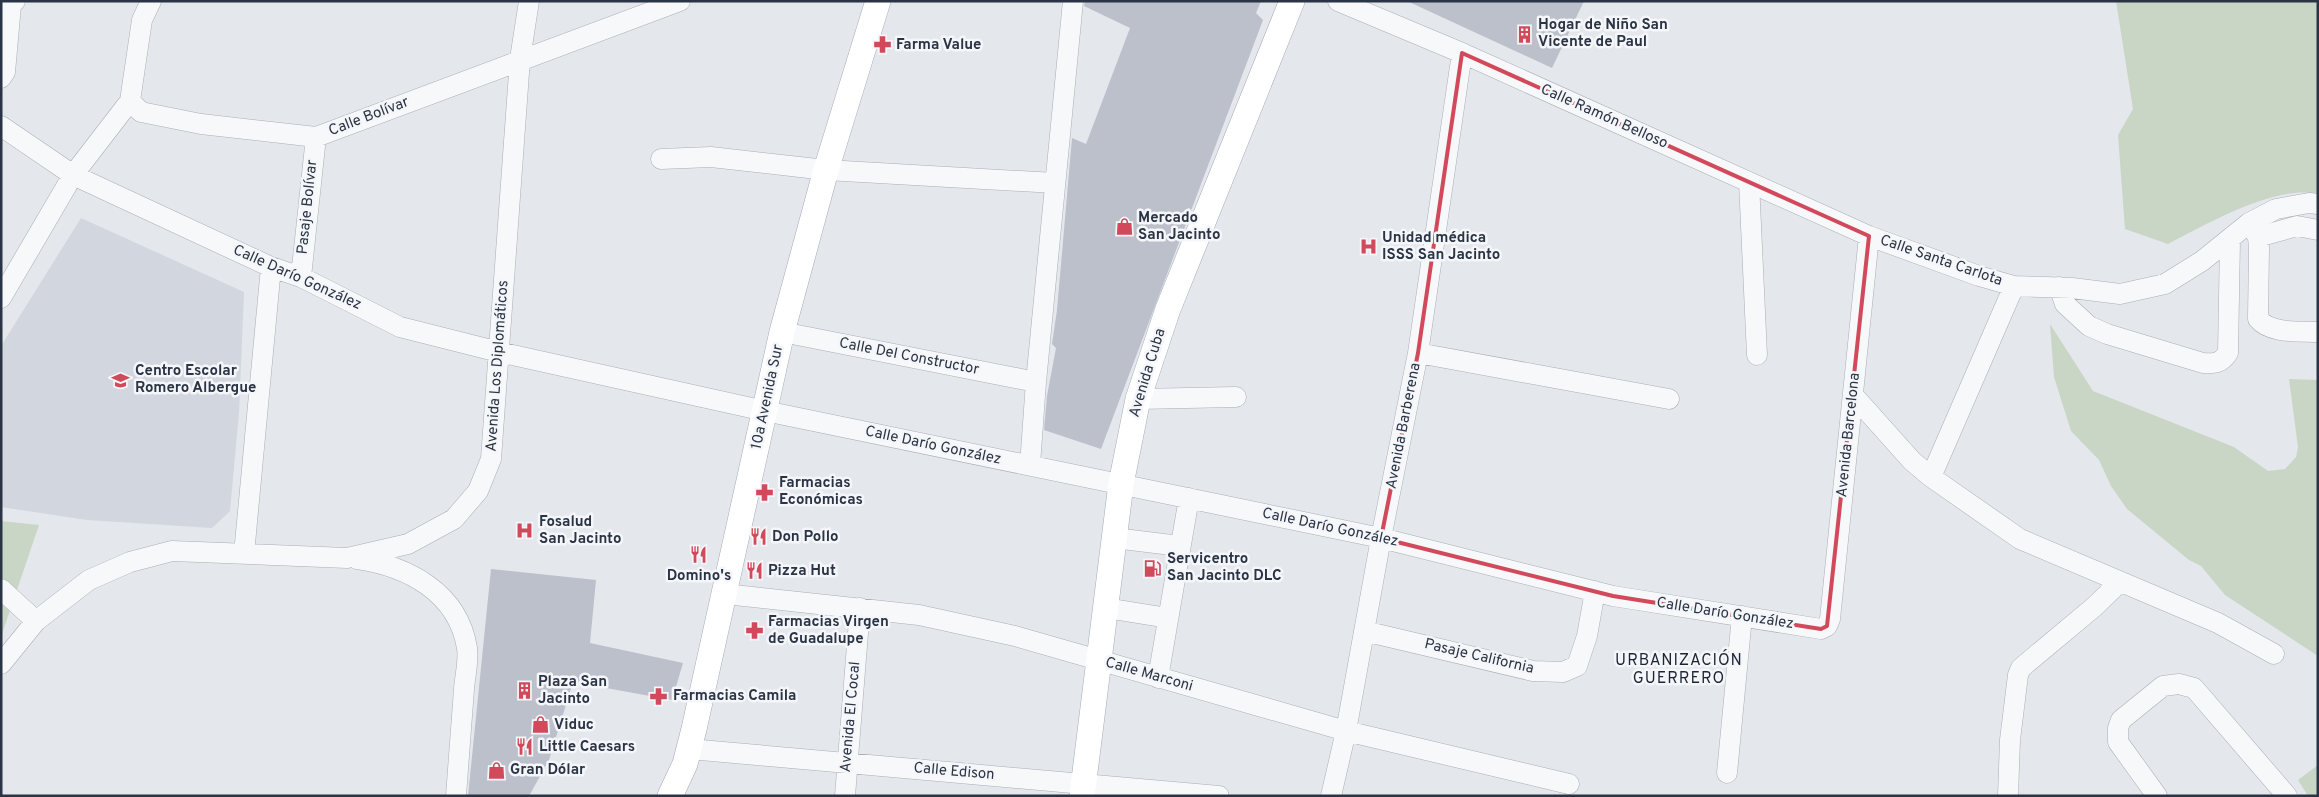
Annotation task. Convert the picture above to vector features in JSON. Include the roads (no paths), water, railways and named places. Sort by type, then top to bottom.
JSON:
[{"type":"main road","name":"10a Avenida Sur","points":[[670,796],[690,749],[782,332],[826,170],[878,1]]},
{"type":"main road","name":"Avenida Cuba","points":[[1082,789],[1121,484],[1138,398],[1168,309],[1292,1]]},
{"type":"street","points":[[1,78],[5,72],[11,5],[15,1]]},
{"type":"street","points":[[1,298],[73,175],[130,101],[142,20],[151,1]]},
{"type":"street","name":"Avenida Los Diplomáticos","points":[[1,664],[36,621],[89,580],[130,562],[172,551],[347,558],[408,544],[454,519],[478,491],[491,459],[520,59],[529,1]]},
{"type":"street","name":"Calle Bolívar","points":[[130,101],[140,112],[201,124],[316,137],[520,59],[680,1]]},
{"type":"street","points":[[1030,465],[1036,382],[1073,1]]},
{"type":"street","name":"Calle Ramón Belloso","points":[[1338,1],[1462,53],[1869,236]]},
{"type":"street","name":"Avenida Barberena","points":[[1331,796],[1346,730],[1381,538],[1418,353],[1462,53]]},
{"type":"street","name":"Calle Darío González","points":[[1,126],[73,175],[271,267],[300,276],[400,327],[499,352],[764,411],[1381,538],[1595,591],[1821,629]]},
{"type":"street","name":"Pasaje Bolívar","points":[[300,276],[316,137]]},
{"type":"street","points":[[661,159],[711,157],[826,170],[1055,184]]},
{"type":"street","points":[[1749,182],[1757,355]]},
{"type":"street","name":"Calle Santa Carlota","points":[[1869,236],[1979,276],[2014,286],[2120,294],[2165,284],[2202,261],[2230,240],[2254,230],[2276,209],[2309,203],[2318,204]]},
{"type":"street","points":[[2318,230],[2297,226],[2254,230],[2258,319],[2264,326],[2276,329],[2318,332]]},
{"type":"street","name":"Avenida Barcelona","points":[[1821,629],[1827,626],[1830,619],[1869,236]]},
{"type":"street","points":[[2059,288],[2065,304],[2090,326],[2106,334],[2203,363],[2214,364],[2223,360],[2228,353],[2230,240]]},
{"type":"street","points":[[244,554],[271,267]]},
{"type":"street","points":[[1931,477],[2014,286]]},
{"type":"street","name":"Calle Del Constructor","points":[[782,332],[1036,382]]},
{"type":"street","points":[[1418,353],[1669,399]]},
{"type":"street","points":[[1853,396],[1912,461],[1931,477],[2020,539],[2218,623],[2274,654]]},
{"type":"street","points":[[1138,398],[1236,397]]},
{"type":"street","points":[[1158,678],[1189,498]]},
{"type":"street","points":[[1114,538],[1180,546]]},
{"type":"street","points":[[347,558],[390,565],[407,573],[422,582],[452,607],[459,620],[467,649],[456,796]]},
{"type":"street","points":[[2008,796],[2010,740],[2018,675],[2021,668],[2094,607],[2120,582]]},
{"type":"street","points":[[1,589],[36,621]]},
{"type":"street","name":"Pasaje California","points":[[1364,631],[1533,671],[1563,672],[1577,666],[1587,636],[1595,591]]},
{"type":"street","name":"Calle Marconi","points":[[725,594],[919,615],[1016,636],[1346,730],[1569,784]]},
{"type":"street","name":"Avenida El Cocal","points":[[844,796],[860,608]]},
{"type":"street","points":[[1106,608],[1168,618]]},
{"type":"street","points":[[1727,773],[1742,616]]},
{"type":"street","points":[[2157,796],[2118,742],[2118,728],[2121,720],[2163,686],[2178,684],[2194,688],[2287,796]]},
{"type":"street","name":"Calle Edison","points":[[690,749],[1082,789],[1218,796]]},
{"type":"place","name":"Hogar de Niño San Vicente de Paul","points":[[1524,34]]},
{"type":"place","name":"Farma Value","points":[[882,45]]},
{"type":"place","name":"Mercado San Jacinto","points":[[1124,227]]},
{"type":"place","name":"Unidad médica ISSS San Jacinto","points":[[1368,247]]},
{"type":"place","name":"Centro Escolar Romero Albergue","points":[[121,380]]},
{"type":"place","name":"Farmacias Económicas","points":[[765,492]]},
{"type":"place","name":"Fosalud San Jacinto","points":[[525,531]]},
{"type":"place","name":"Don Pollo","points":[[758,537]]},
{"type":"place","name":"Domino's","points":[[699,555]]},
{"type":"place","name":"Servicentro San Jacinto DLC","points":[[1153,568]]},
{"type":"place","name":"Pizza Hut","points":[[754,571]]},
{"type":"place","name":"Farmacias Virgen de Guadalupe","points":[[754,631]]},
{"type":"place","name":"Plaza San Jacinto","points":[[524,691]]},
{"type":"place","name":"Farmacias Camila","points":[[659,696]]},
{"type":"place","name":"Viduc","points":[[540,725]]},
{"type":"place","name":"Little Caesars","points":[[525,747]]},
{"type":"place","name":"Gran Dólar","points":[[496,770]]},
{"type":"district","name":"URBANIZACIÓN GUERRERO","points":[[1679,670]]}]
